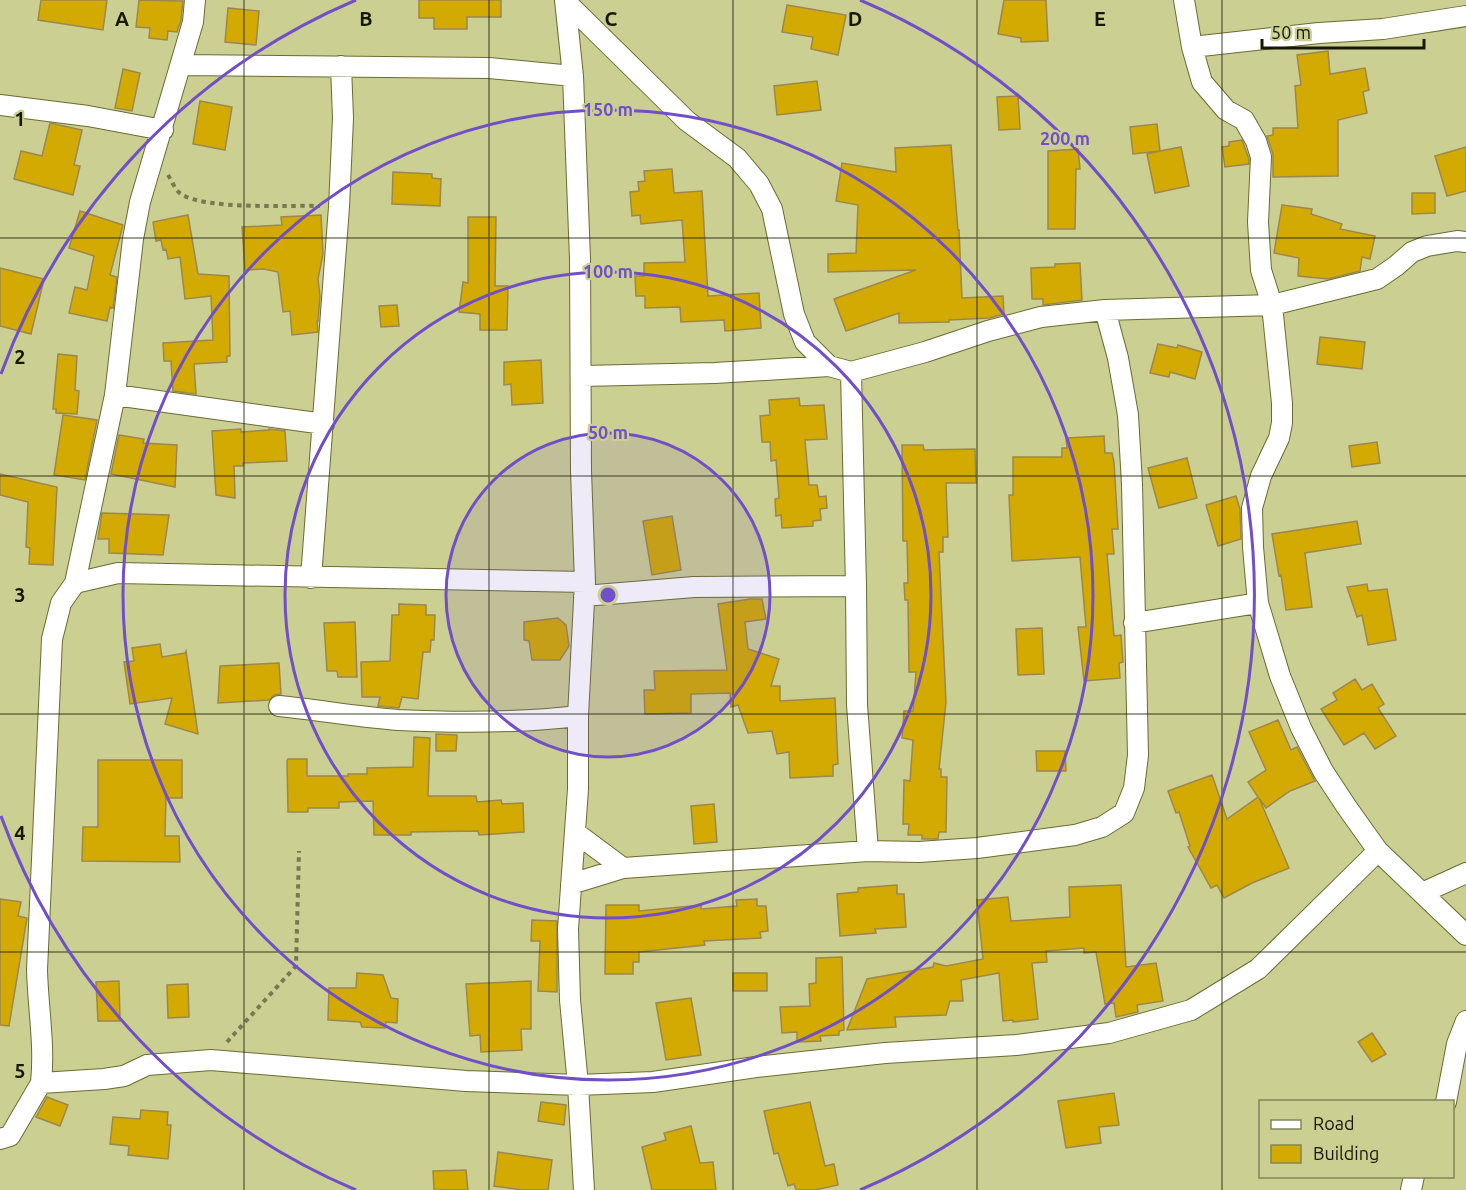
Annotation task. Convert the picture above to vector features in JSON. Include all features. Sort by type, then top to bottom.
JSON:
[{"type":"street","points":[[0,1140],[10,1136],[41,1083],[43,1054],[38,1011],[37,970],[52,639],[61,603],[75,583],[116,395],[133,239],[140,202],[193,22],[195,0]]},
{"type":"street","points":[[1184,0],[1192,47],[1202,82],[1226,110],[1245,120],[1261,157],[1258,222],[1261,270],[1272,305],[1282,423],[1279,438],[1261,476],[1252,508],[1253,547],[1258,603],[1280,676],[1301,728],[1323,771],[1378,851],[1466,935]]},
{"type":"street","points":[[565,1],[573,76],[582,376],[581,471],[585,589],[578,716],[576,833],[568,929],[584,1190]]},
{"type":"street","points":[[565,1],[687,121],[737,158],[759,184],[772,209],[794,314],[804,342],[829,366]]},
{"type":"street","points":[[1192,47],[1319,33],[1383,29],[1466,16]]},
{"type":"street","points":[[181,65],[489,68],[573,76]]},
{"type":"street","points":[[311,578],[339,207],[344,118],[341,66]]},
{"type":"street","points":[[0,105],[87,116],[163,130]]},
{"type":"street","points":[[582,376],[715,373],[829,366],[851,372],[1030,320],[1105,310],[1272,305],[1377,279],[1412,252],[1427,246],[1457,241],[1466,242]]},
{"type":"street","points":[[571,884],[623,868],[868,850],[919,852],[977,848],[1055,838],[1102,827],[1124,813],[1134,788],[1138,755],[1132,484],[1128,415],[1118,358],[1105,310]]},
{"type":"street","points":[[851,372],[857,705],[868,850]]},
{"type":"street","points":[[116,395],[324,424]]},
{"type":"street","points":[[75,583],[118,573],[242,574],[585,589],[856,586]]},
{"type":"street","points":[[1134,623],[1258,603]]},
{"type":"street","points":[[279,706],[396,720],[472,723],[527,722],[578,716]]},
{"type":"street","points":[[576,833],[623,868]]},
{"type":"street","points":[[41,1083],[105,1079],[124,1076],[147,1065],[210,1060],[466,1081],[578,1085],[652,1082],[756,1067],[885,1053],[1016,1045],[1109,1033],[1191,1010],[1258,969],[1378,851]]},
{"type":"street","points":[[1422,893],[1466,873]]},
{"type":"street","points":[[1446,1100],[1457,1044],[1466,1021]]},
{"type":"path","points":[[155,151],[176,189],[199,201],[218,204],[339,207]]},
{"type":"path","points":[[210,1060],[296,966],[299,851]]},
{"type":"building","points":[[41,0],[107,0],[103,30],[38,20]]},
{"type":"building","points":[[139,0],[183,1],[177,32],[168,31],[167,40],[149,38],[150,28],[136,27]]},
{"type":"building","points":[[419,0],[501,0],[501,17],[467,17],[467,29],[434,29],[434,18],[419,18]]},
{"type":"building","points":[[1004,0],[1046,0],[1048,41],[1021,42],[1021,38],[998,34]]},
{"type":"building","points":[[787,5],[846,15],[838,55],[811,49],[813,37],[782,32]]},
{"type":"building","points":[[228,8],[259,11],[256,45],[225,42]]},
{"type":"building","points":[[1328,51],[1330,74],[1365,68],[1369,90],[1363,92],[1367,113],[1338,120],[1338,176],[1273,177],[1273,154],[1267,136],[1273,135],[1273,128],[1298,128],[1295,86],[1301,85],[1297,55]]},
{"type":"building","points":[[123,69],[140,73],[132,111],[115,108]]},
{"type":"building","points":[[817,81],[821,110],[777,115],[774,86]]},
{"type":"building","points":[[1018,96],[1020,129],[999,130],[997,97]]},
{"type":"building","points":[[200,101],[232,107],[225,150],[193,144]]},
{"type":"building","points":[[50,123],[82,130],[74,165],[80,166],[73,195],[14,179],[21,151],[42,156]]},
{"type":"building","points":[[1157,124],[1160,151],[1133,154],[1130,127]]},
{"type":"building","points":[[1242,140],[1249,164],[1225,167],[1222,147],[1229,146],[1229,142]]},
{"type":"building","points":[[951,145],[959,230],[962,298],[1003,296],[1004,314],[989,318],[949,320],[949,322],[899,323],[899,313],[846,331],[834,299],[916,270],[828,272],[828,254],[856,253],[858,205],[836,201],[842,163],[896,172],[895,148]]},
{"type":"building","points":[[1181,147],[1189,186],[1155,193],[1147,154]]},
{"type":"building","points":[[1466,147],[1466,191],[1447,196],[1435,156]]},
{"type":"building","points":[[1078,149],[1080,169],[1076,169],[1075,229],[1048,229],[1048,151]]},
{"type":"building","points":[[672,169],[674,193],[702,191],[708,296],[759,293],[761,328],[725,331],[724,320],[681,322],[680,307],[645,308],[645,296],[636,296],[635,276],[644,276],[644,263],[685,262],[682,220],[641,224],[640,215],[632,216],[630,192],[639,191],[638,182],[645,181],[644,171]]},
{"type":"building","points":[[393,172],[432,174],[432,178],[441,179],[440,206],[392,204]]},
{"type":"building","points":[[1412,193],[1435,193],[1435,213],[1412,214]]},
{"type":"building","points":[[1282,205],[1312,209],[1311,214],[1342,224],[1340,229],[1375,236],[1370,259],[1362,257],[1360,271],[1328,279],[1298,276],[1299,258],[1274,253]]},
{"type":"building","points":[[80,211],[123,225],[110,275],[117,277],[113,308],[110,307],[107,321],[69,313],[75,287],[87,290],[94,256],[69,248]]},
{"type":"building","points":[[188,215],[198,274],[229,276],[230,356],[227,356],[227,362],[194,364],[196,394],[173,391],[171,361],[164,361],[163,343],[213,340],[211,296],[185,299],[180,257],[168,259],[161,240],[156,241],[153,222]]},
{"type":"building","points":[[321,215],[323,254],[318,279],[320,296],[318,332],[292,335],[290,311],[283,312],[278,272],[264,269],[245,270],[242,227],[282,225],[281,217]]},
{"type":"building","points":[[468,217],[496,217],[495,286],[508,286],[507,330],[480,330],[480,314],[459,312],[463,282],[468,283]]},
{"type":"building","points":[[1080,263],[1082,300],[1043,305],[1043,299],[1032,299],[1031,268]]},
{"type":"building","points":[[0,268],[44,279],[31,334],[0,326]]},
{"type":"building","points":[[397,305],[399,326],[381,327],[379,306]]},
{"type":"building","points":[[1320,337],[1365,342],[1362,369],[1317,364]]},
{"type":"building","points":[[1158,344],[1177,348],[1178,345],[1202,352],[1195,379],[1170,372],[1169,377],[1150,373]]},
{"type":"building","points":[[58,354],[77,356],[75,390],[79,391],[77,414],[56,413],[56,409],[53,409]]},
{"type":"building","points":[[541,360],[543,403],[512,405],[511,384],[504,385],[504,362]]},
{"type":"building","points":[[799,398],[800,406],[824,405],[827,439],[805,440],[809,485],[817,485],[819,497],[826,496],[827,508],[820,509],[821,520],[813,521],[813,526],[782,528],[781,515],[776,516],[775,499],[779,498],[776,460],[771,461],[770,442],[762,442],[760,416],[770,415],[769,400]]},
{"type":"building","points":[[63,415],[97,420],[85,480],[54,475]]},
{"type":"building","points":[[241,429],[241,432],[269,429],[285,431],[287,461],[243,463],[243,466],[234,466],[235,498],[216,495],[212,431]]},
{"type":"building","points":[[119,435],[144,439],[143,443],[177,445],[175,487],[111,474]]},
{"type":"building","points":[[1104,436],[1105,453],[1112,453],[1114,462],[1118,529],[1112,529],[1114,554],[1107,554],[1114,636],[1121,635],[1123,662],[1119,663],[1120,678],[1084,681],[1078,627],[1086,627],[1080,557],[1012,561],[1009,495],[1013,495],[1013,457],[1062,457],[1062,448],[1067,448],[1066,438]]},
{"type":"building","points":[[1377,442],[1380,463],[1352,467],[1349,446]]},
{"type":"building","points":[[902,445],[923,445],[924,450],[975,449],[976,483],[946,483],[948,537],[943,537],[943,552],[939,552],[946,702],[939,769],[941,769],[941,777],[947,777],[946,832],[939,832],[938,839],[922,839],[922,835],[908,835],[909,824],[903,824],[904,780],[910,781],[913,740],[902,738],[904,711],[913,711],[916,672],[909,672],[908,600],[905,600],[904,583],[908,583],[907,541],[903,541]]},
{"type":"building","points":[[1187,458],[1197,498],[1159,508],[1148,468]]},
{"type":"building","points":[[0,474],[57,487],[53,565],[29,564],[30,548],[26,547],[28,502],[0,495]]},
{"type":"building","points":[[1236,496],[1240,509],[1241,539],[1218,546],[1206,505]]},
{"type":"building","points":[[102,513],[169,515],[163,555],[109,553],[109,539],[98,539]]},
{"type":"building","points":[[672,516],[681,570],[652,575],[643,521]]},
{"type":"building","points":[[1357,521],[1361,544],[1305,553],[1312,607],[1286,610],[1272,534]]},
{"type":"building","points":[[1367,584],[1368,591],[1387,589],[1396,640],[1368,645],[1362,615],[1357,617],[1347,587]]},
{"type":"building","points":[[762,599],[766,619],[745,622],[748,649],[779,659],[771,686],[780,686],[780,701],[835,698],[838,764],[833,765],[833,776],[790,778],[789,752],[777,754],[772,731],[748,733],[738,705],[731,707],[730,693],[691,694],[691,713],[645,714],[644,690],[655,690],[654,671],[727,670],[718,604]]},
{"type":"building","points":[[399,604],[426,605],[426,615],[435,615],[434,640],[431,640],[430,652],[423,652],[418,699],[402,697],[399,708],[378,706],[380,697],[362,697],[361,662],[390,661],[392,615],[399,615]]},
{"type":"building","points":[[558,618],[566,625],[569,646],[560,660],[532,660],[529,641],[524,640],[524,622]]},
{"type":"building","points":[[355,622],[357,677],[338,677],[337,671],[327,671],[324,623]]},
{"type":"building","points":[[1042,628],[1044,674],[1018,675],[1016,629]]},
{"type":"building","points":[[160,644],[162,657],[186,651],[198,734],[165,724],[172,698],[130,704],[124,662],[134,661],[132,648]]},
{"type":"building","points":[[279,663],[281,694],[274,695],[269,700],[218,703],[220,666]]},
{"type":"building","points":[[1355,679],[1362,690],[1372,684],[1384,704],[1378,708],[1396,736],[1375,749],[1364,733],[1344,745],[1321,709],[1337,700],[1333,693]]},
{"type":"building","points":[[1278,720],[1291,750],[1297,747],[1315,781],[1290,791],[1266,808],[1259,798],[1289,868],[1252,883],[1224,898],[1217,885],[1211,888],[1188,847],[1190,846],[1179,812],[1176,813],[1168,791],[1212,775],[1227,819],[1258,797],[1248,782],[1266,770],[1249,732]]},
{"type":"building","points":[[436,734],[457,735],[456,751],[436,751]]},
{"type":"building","points":[[414,737],[430,738],[428,796],[476,796],[477,802],[501,800],[502,804],[523,803],[524,832],[479,835],[478,831],[411,832],[411,835],[374,835],[373,801],[339,802],[339,808],[308,808],[308,812],[288,812],[288,759],[307,759],[307,776],[348,776],[348,774],[367,774],[367,768],[413,767]]},
{"type":"building","points":[[1036,751],[1065,751],[1066,771],[1037,771]]},
{"type":"building","points":[[98,760],[182,760],[182,798],[166,798],[165,836],[179,836],[180,862],[82,861],[83,827],[98,827]]},
{"type":"building","points":[[714,804],[717,842],[694,844],[691,806]]},
{"type":"building","points":[[897,885],[897,894],[904,894],[906,927],[875,929],[876,933],[840,936],[837,894],[858,892],[858,888]]},
{"type":"building","points":[[1121,885],[1126,967],[1156,963],[1163,1001],[1137,1005],[1138,1012],[1116,1017],[1114,1003],[1105,1004],[1096,952],[1084,953],[1084,948],[1046,951],[1047,962],[1032,963],[1038,1019],[1003,1021],[999,973],[961,980],[963,1001],[950,1001],[946,1015],[895,1017],[896,1027],[847,1030],[867,979],[933,967],[934,963],[946,966],[983,959],[977,900],[1008,897],[1011,921],[1070,917],[1069,887]]},
{"type":"building","points":[[0,899],[21,902],[18,916],[27,918],[9,1026],[0,1025]]},
{"type":"building","points":[[757,899],[757,906],[766,906],[768,931],[760,932],[761,938],[704,941],[705,945],[639,952],[639,962],[633,962],[633,974],[605,974],[606,905],[639,905],[639,911],[701,905],[701,909],[737,906],[736,900]]},
{"type":"building","points":[[532,920],[557,921],[557,992],[538,991],[540,941],[531,941]]},
{"type":"building","points":[[842,957],[844,1030],[839,1031],[839,1035],[820,1036],[821,1041],[797,1042],[797,1032],[782,1033],[780,1007],[810,1006],[809,984],[816,983],[816,958]]},
{"type":"building","points":[[357,973],[383,975],[391,998],[398,999],[397,1023],[386,1022],[385,1028],[362,1027],[360,1022],[328,1020],[329,988],[356,988]]},
{"type":"building","points":[[733,973],[767,973],[767,991],[733,991]]},
{"type":"building","points":[[119,981],[120,1021],[98,1021],[96,982]]},
{"type":"building","points":[[531,981],[531,1029],[521,1029],[522,1050],[481,1052],[480,1035],[470,1036],[466,984]]},
{"type":"building","points":[[188,984],[189,1017],[168,1018],[167,985]]},
{"type":"building","points":[[691,998],[701,1055],[666,1060],[656,1003]]},
{"type":"building","points":[[1372,1033],[1386,1054],[1372,1062],[1358,1042]]},
{"type":"building","points":[[1114,1093],[1119,1125],[1099,1127],[1101,1143],[1066,1148],[1058,1101]]},
{"type":"building","points":[[47,1097],[68,1105],[60,1126],[36,1117]]},
{"type":"building","points":[[541,1102],[566,1105],[564,1125],[538,1121]]},
{"type":"building","points":[[810,1102],[825,1166],[834,1164],[838,1185],[815,1190],[796,1190],[794,1184],[788,1186],[778,1153],[774,1154],[764,1111]]},
{"type":"building","points":[[141,1110],[168,1112],[167,1125],[171,1125],[168,1159],[128,1155],[129,1146],[110,1144],[113,1117],[140,1119]]},
{"type":"building","points":[[691,1126],[700,1163],[713,1162],[716,1190],[652,1190],[642,1147],[666,1140],[664,1133]]},
{"type":"building","points":[[498,1152],[552,1160],[548,1190],[522,1190],[494,1186]]},
{"type":"building","points":[[466,1170],[468,1190],[434,1190],[433,1171]]}]
